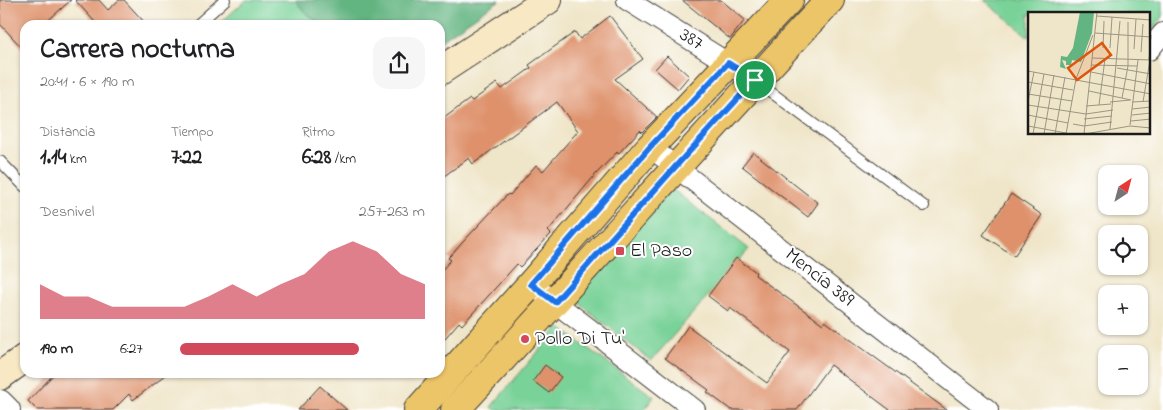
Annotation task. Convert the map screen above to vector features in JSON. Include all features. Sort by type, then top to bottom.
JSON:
[{"type":"main road","points":[[445,68],[548,0]]},
{"type":"main road","points":[[418,410],[650,147],[789,0]]},
{"type":"main road","points":[[455,410],[555,302],[676,166],[830,0]]},
{"type":"main road","points":[[0,376],[20,362]]},
{"type":"street","name":"387","points":[[627,0],[755,80]]},
{"type":"street","points":[[1150,49],[1163,33]]},
{"type":"street","name":"Mencía 389","points":[[650,147],[982,408]]},
{"type":"street","points":[[531,284],[695,410]]},
{"type":"street","points":[[0,402],[8,410]]},
{"type":"lane","points":[[203,20],[225,0]]},
{"type":"lane","points":[[755,80],[924,206]]},
{"type":"lane","points":[[0,161],[20,179]]},
{"type":"green space","points":[[246,0],[295,0],[305,12],[315,20],[224,20]]},
{"type":"green space","points":[[295,0],[500,0],[445,38],[445,20],[315,20],[305,12]]},
{"type":"green space","points":[[984,0],[1163,0],[1163,17],[1150,33],[1150,12],[1028,12],[1028,36]]},
{"type":"green space","points":[[668,186],[749,249],[651,361],[573,298]]},
{"type":"green space","points":[[559,327],[654,397],[644,410],[496,410],[491,407]]},
{"type":"building","points":[[0,0],[71,0],[49,20],[20,20],[20,46],[0,24]]},
{"type":"building","points":[[75,0],[99,0],[108,10],[119,0],[124,0],[142,20],[93,20]]},
{"type":"building","points":[[682,0],[721,0],[745,20],[730,39]]},
{"type":"building","points":[[610,16],[643,59],[615,79],[657,117],[642,132],[640,130],[596,174],[548,231],[551,234],[520,267],[517,264],[462,325],[459,322],[445,338],[445,267],[451,260],[448,258],[508,194],[510,195],[536,165],[543,171],[578,131],[557,102],[473,164],[469,158],[445,175],[445,117],[470,99],[472,101],[497,83],[502,89],[531,68],[529,65],[575,32],[580,39]]},
{"type":"building","points":[[667,56],[689,76],[678,89],[655,69]]},
{"type":"building","points":[[753,152],[818,203],[808,217],[742,166]]},
{"type":"building","points":[[1011,194],[1042,215],[1014,256],[983,235]]},
{"type":"building","points":[[736,258],[756,272],[755,275],[823,324],[825,321],[947,410],[890,410],[830,365],[797,410],[731,410],[707,392],[709,390],[665,358],[688,326],[767,383],[790,352],[730,308],[728,311],[708,296]]},
{"type":"building","points":[[545,365],[561,377],[549,393],[533,381]]},
{"type":"building","points":[[50,378],[162,378],[133,400],[129,394],[113,410],[37,410],[28,401]]},
{"type":"building","points":[[320,386],[347,410],[298,410]]},
{"type":"place","name":"El Paso","points":[[620,251]]},
{"type":"place","name":"Pollo Di Tu'","points":[[525,339]]},
{"type":"route","points":[[728,63],[755,80],[555,302],[531,284],[650,147],[728,63]]}]
